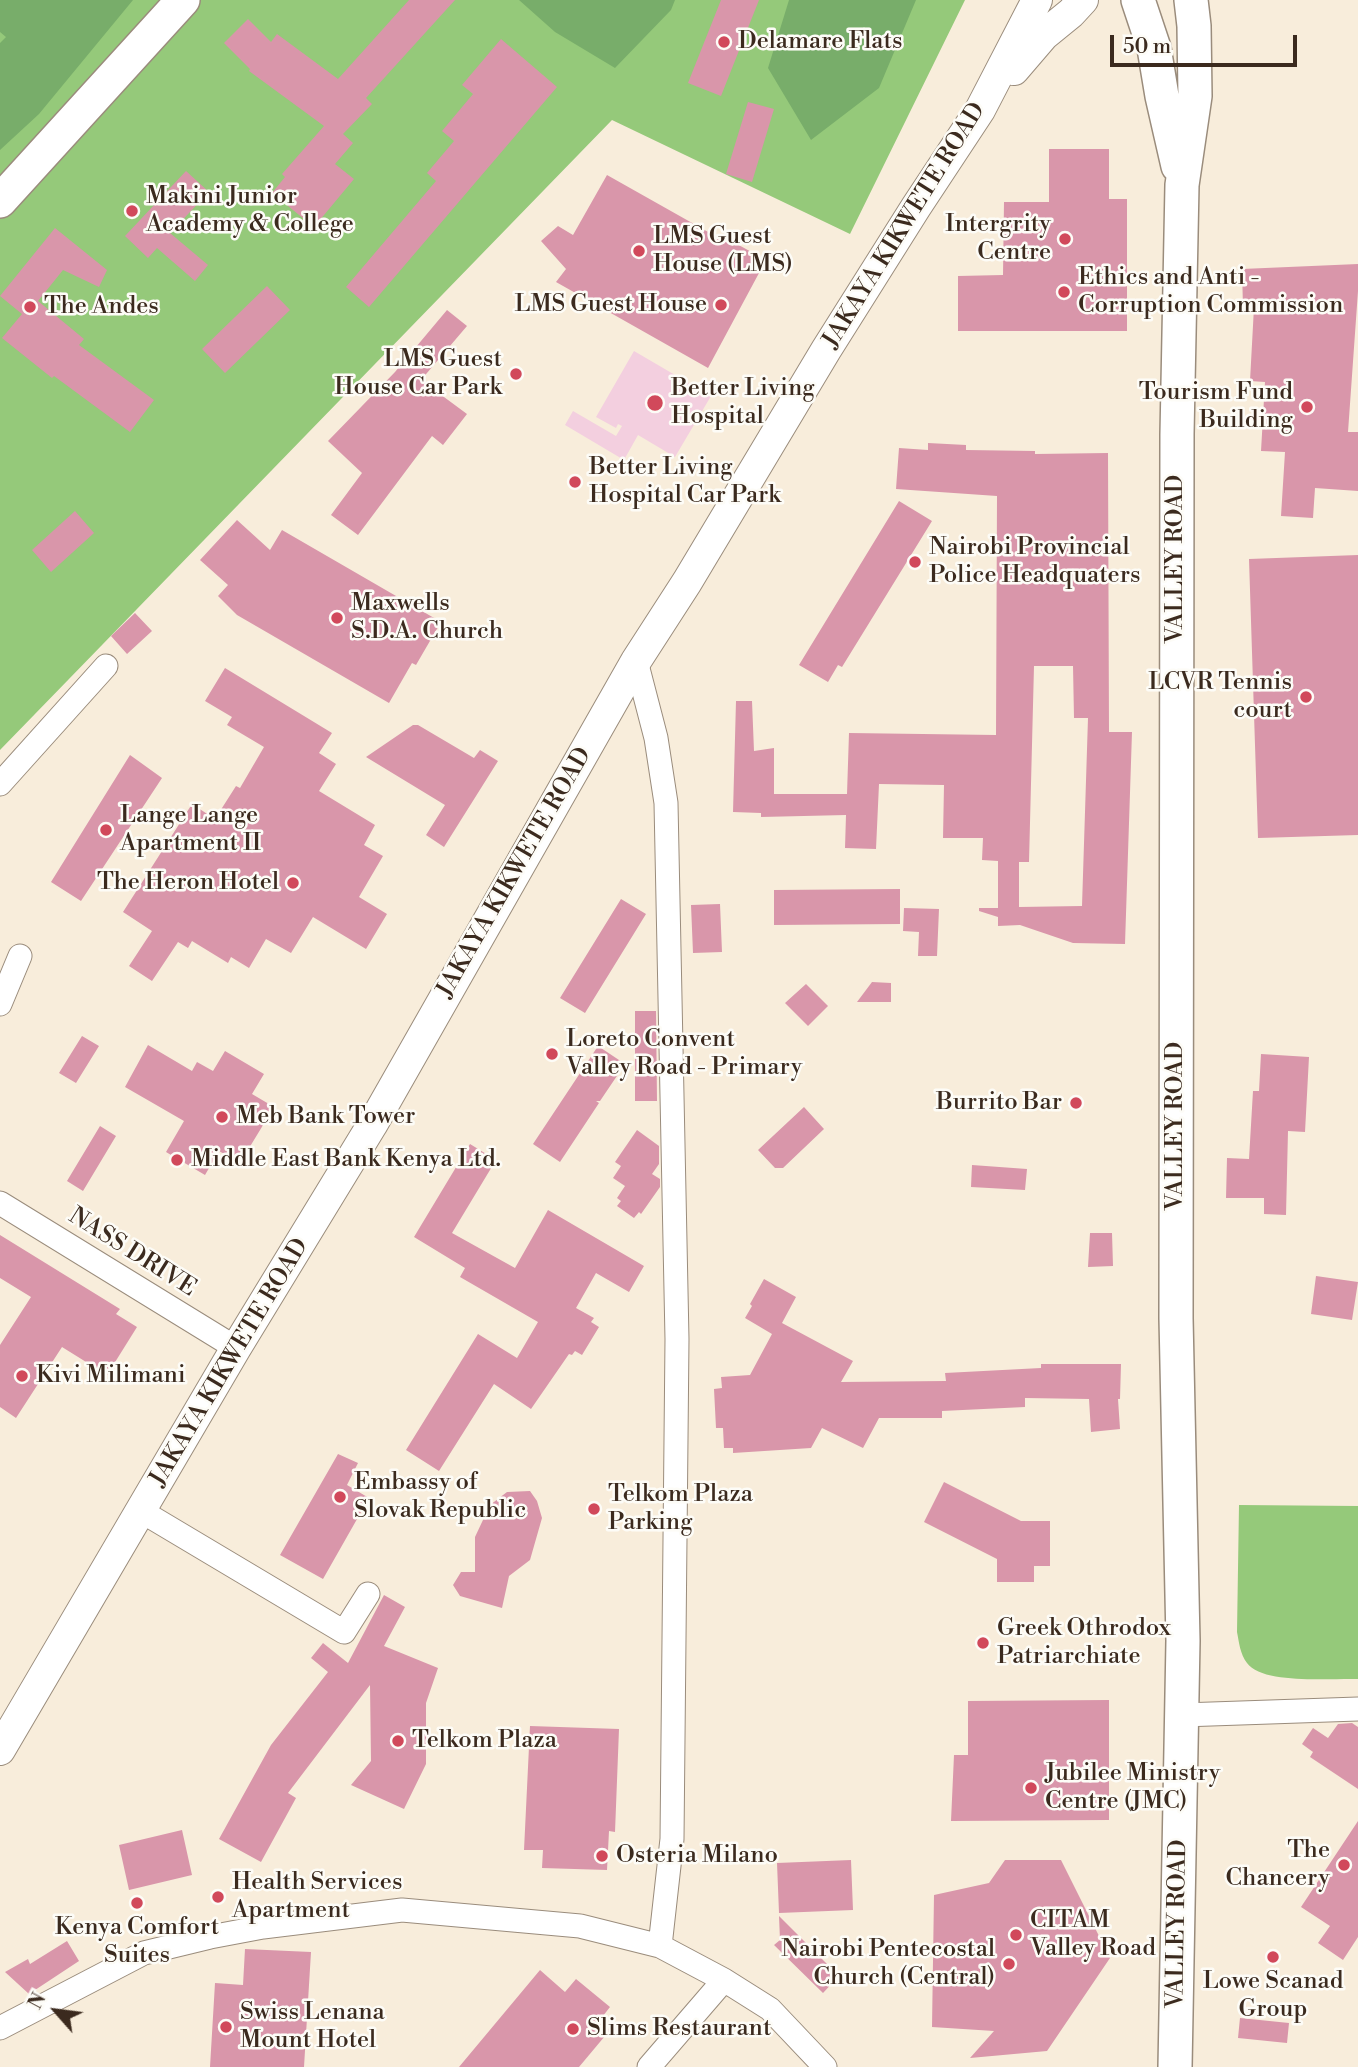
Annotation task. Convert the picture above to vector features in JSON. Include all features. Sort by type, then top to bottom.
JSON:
[{"type":"main road","points":[[0,201],[183,0]]},
{"type":"main road","name":"VALLEY ROAD","points":[[1138,0],[1154,48],[1182,185]]},
{"type":"main road","name":"VALLEY ROAD","points":[[1175,2067],[1188,1714],[1183,1641],[1176,1318],[1177,434],[1182,185],[1195,96],[1191,0]]},
{"type":"street","name":"JAKAYA KIKWETE ROAD","points":[[0,1751],[236,1348],[372,1125],[636,661],[687,582],[826,351],[980,110],[1037,0]]},
{"type":"street","points":[[980,110],[1044,35],[1083,0]]},
{"type":"street","points":[[636,661],[656,738],[666,803],[677,1339],[672,1839],[660,1946]]},
{"type":"street","points":[[0,785],[106,666]]},
{"type":"street","points":[[0,1004],[20,956]]},
{"type":"street","name":"NASS DRIVE","points":[[0,1203],[236,1348]]},
{"type":"street","points":[[141,1511],[344,1632],[368,1594]]},
{"type":"street","points":[[1188,1714],[1358,1709]]},
{"type":"street","points":[[0,2028],[145,1953],[263,1927],[402,1910],[580,1926],[660,1946],[724,1980],[770,2009],[825,2067]]},
{"type":"street","points":[[649,2067],[724,1980]]},
{"type":"shaded area","name":"Better Living Hospital","points":[[634,351],[711,396],[675,457],[638,435],[624,460],[565,425],[573,411],[616,436],[622,426],[618,424],[616,428],[596,417]]},
{"type":"green space","points":[[0,0],[965,0],[850,234],[612,120],[0,750]]},
{"type":"green space","points":[[0,0],[133,0],[39,114],[0,150],[0,43],[6,37],[0,32]]},
{"type":"green space","points":[[519,0],[675,0],[671,10],[615,68],[555,32]]},
{"type":"green space","points":[[789,0],[916,0],[879,88],[811,140],[768,68]]},
{"type":"green space","points":[[1239,1505],[1358,1506],[1358,1679],[1267,1675],[1247,1663],[1241,1652],[1237,1632]]},
{"type":"building","points":[[409,0],[455,0],[366,98],[372,104],[343,134],[353,143],[335,164],[354,179],[314,227],[272,193],[285,177],[282,174],[324,126],[249,71],[224,43],[248,19],[271,42],[277,34],[338,79]]},
{"type":"building","name":"Delamare Flats","points":[[721,0],[759,0],[721,96],[688,83]]},
{"type":"building","points":[[501,39],[557,87],[369,307],[346,287],[436,181],[427,173],[454,141],[442,131],[473,94],[462,85]]},
{"type":"building","name":"Delamare Flats","points":[[748,102],[774,109],[752,182],[726,174]]},
{"type":"building","name":"Intergrity Centre","points":[[1049,149],[1109,149],[1109,199],[1127,199],[1127,331],[958,331],[958,276],[1003,275],[1004,202],[1049,202]]},
{"type":"building","points":[[186,171],[209,192],[170,233],[208,265],[195,281],[157,248],[148,258],[125,236]]},
{"type":"building","name":"LMS Guest House (LMS)","points":[[607,175],[733,246],[735,243],[766,260],[708,368],[556,282],[566,269],[541,241],[558,226],[573,235]]},
{"type":"building","points":[[55,228],[107,270],[99,287],[63,270],[38,301],[84,339],[79,345],[154,400],[130,432],[54,376],[52,378],[2,338],[22,314],[0,296]]},
{"type":"building","name":"Tourism Fund Building","points":[[1358,264],[1348,432],[1358,432],[1358,491],[1315,488],[1313,518],[1281,516],[1285,452],[1261,451],[1265,382],[1250,381],[1254,307],[1243,308],[1242,269]]},
{"type":"building","points":[[267,286],[290,310],[225,373],[202,349]]},
{"type":"building","points":[[447,310],[467,326],[421,380],[467,414],[443,445],[432,436],[358,535],[331,515],[362,473],[328,441],[395,372]]},
{"type":"building","points":[[928,443],[966,445],[966,450],[1035,451],[1035,454],[1108,453],[1109,732],[1132,732],[1125,944],[1073,943],[1020,925],[998,926],[998,917],[979,911],[979,908],[998,908],[998,861],[982,860],[983,838],[943,838],[944,785],[879,784],[876,849],[845,848],[846,815],[761,817],[761,813],[733,812],[736,701],[752,701],[754,751],[774,748],[774,794],[847,794],[849,733],[996,735],[997,496],[896,489],[899,448],[928,450]],"holes":[[[1034,666],[1073,666],[1074,718],[1088,718],[1082,906],[1019,907],[1019,862],[1029,862]]]},
{"type":"building","name":"Nairobi Provincial Police Headquaters","points":[[899,501],[932,521],[842,667],[838,665],[828,682],[799,665]]},
{"type":"building","points":[[75,511],[94,533],[51,572],[32,550]]},
{"type":"building","name":"Maxwells S.D.A. Church","points":[[237,520],[270,550],[282,530],[441,622],[416,665],[412,663],[389,703],[237,615],[218,596],[228,585],[200,560]]},
{"type":"building","name":"LCVR Tennis court","points":[[1358,555],[1358,835],[1258,838],[1249,559]]},
{"type":"building","points":[[135,613],[152,631],[127,654],[111,636]]},
{"type":"building","points":[[225,668],[332,733],[319,753],[336,764],[319,791],[375,825],[364,845],[383,856],[359,897],[387,914],[366,949],[313,917],[291,953],[266,939],[249,968],[231,957],[228,963],[192,941],[188,948],[178,942],[152,981],[129,966],[152,931],[123,912],[192,804],[215,819],[236,786],[240,788],[264,747],[227,725],[232,717],[205,701]]},
{"type":"building","points":[[413,725],[418,725],[474,758],[480,750],[498,761],[444,847],[426,835],[445,805],[366,757]]},
{"type":"building","name":"Lange Lange Apartment II","points":[[130,755],[162,778],[81,901],[51,882]]},
{"type":"building","points":[[900,889],[900,924],[774,925],[774,890]]},
{"type":"building","points":[[621,899],[646,914],[585,1013],[560,998]]},
{"type":"building","points":[[720,904],[722,952],[693,953],[691,905]]},
{"type":"building","points":[[904,908],[939,909],[937,956],[918,956],[919,932],[903,931]]},
{"type":"building","points":[[872,982],[891,983],[891,1002],[857,1002]]},
{"type":"building","points":[[806,984],[828,1006],[808,1026],[785,1003]]},
{"type":"building","points":[[635,1011],[656,1011],[657,1101],[635,1101]]},
{"type":"building","points":[[82,1036],[99,1046],[76,1083],[59,1073]]},
{"type":"building","name":"Meb Bank Tower","points":[[148,1045],[192,1071],[197,1062],[213,1071],[225,1051],[264,1074],[252,1094],[274,1107],[240,1163],[219,1151],[205,1175],[166,1152],[184,1121],[125,1087]]},
{"type":"building","points":[[598,1046],[625,1064],[600,1101],[596,1101],[599,1103],[560,1162],[533,1144]]},
{"type":"building","points":[[1261,1054],[1309,1057],[1305,1132],[1288,1131],[1286,1215],[1264,1214],[1264,1198],[1226,1198],[1227,1158],[1249,1159],[1253,1091],[1259,1091]]},
{"type":"building","points":[[804,1107],[824,1129],[783,1168],[775,1168],[758,1150]]},
{"type":"building","points":[[100,1126],[116,1136],[83,1191],[67,1181]]},
{"type":"building","points":[[637,1130],[659,1146],[659,1164],[652,1174],[660,1179],[660,1187],[641,1214],[639,1212],[634,1218],[617,1206],[621,1201],[617,1198],[625,1186],[613,1178],[621,1166],[615,1162]]},
{"type":"building","points":[[470,1144],[496,1160],[452,1233],[515,1268],[548,1210],[644,1266],[629,1292],[596,1273],[576,1308],[594,1318],[591,1322],[599,1327],[582,1355],[575,1351],[572,1355],[569,1354],[531,1409],[494,1384],[439,1471],[406,1450],[478,1334],[517,1358],[538,1322],[460,1277],[465,1268],[414,1237]]},
{"type":"building","points":[[972,1165],[1027,1169],[1025,1190],[971,1187]]},
{"type":"building","points":[[1090,1233],[1112,1233],[1113,1266],[1088,1267]]},
{"type":"building","points":[[0,1235],[120,1309],[116,1314],[137,1327],[107,1375],[62,1347],[16,1418],[0,1407],[0,1345],[31,1297],[0,1278]]},
{"type":"building","points":[[1316,1276],[1358,1282],[1352,1320],[1311,1314]]},
{"type":"building","points":[[764,1279],[796,1297],[782,1323],[853,1361],[841,1382],[946,1381],[945,1373],[1041,1368],[1041,1364],[1121,1364],[1118,1399],[1120,1429],[1091,1432],[1089,1399],[1025,1398],[1025,1407],[942,1411],[942,1418],[879,1418],[863,1448],[822,1428],[811,1448],[733,1453],[733,1448],[724,1448],[723,1428],[716,1428],[714,1389],[722,1388],[721,1377],[750,1375],[772,1334],[745,1318]]},
{"type":"building","points":[[338,1454],[358,1463],[347,1485],[369,1498],[323,1579],[280,1555]]},
{"type":"building","points":[[944,1482],[1021,1521],[1050,1521],[1050,1566],[1034,1566],[1034,1582],[997,1582],[997,1559],[924,1522]]},
{"type":"building","points":[[530,1491],[537,1501],[542,1518],[530,1560],[509,1576],[502,1608],[460,1596],[453,1585],[461,1572],[475,1572],[475,1537],[490,1505],[507,1492]]},
{"type":"building","points":[[384,1595],[405,1607],[384,1646],[438,1668],[426,1703],[426,1764],[404,1809],[351,1785],[371,1761],[370,1685],[288,1793],[296,1798],[261,1862],[219,1839],[271,1745],[328,1672],[311,1658],[323,1643],[348,1663]]},
{"type":"building","name":"Jubilee Ministry Centre (JMC)","points":[[1109,1700],[1109,1820],[951,1821],[954,1755],[968,1755],[968,1701]]},
{"type":"building","name":"The Chancery","points":[[1352,1723],[1358,1727],[1358,1789],[1310,1757],[1313,1752],[1302,1744],[1313,1728],[1328,1738],[1338,1724]]},
{"type":"building","points":[[530,1726],[619,1729],[615,1832],[609,1831],[607,1870],[542,1868],[543,1850],[524,1850]]},
{"type":"building","name":"The Chancery","points":[[1358,1821],[1358,1937],[1343,1960],[1318,1943],[1330,1926],[1301,1907]]},
{"type":"building","points":[[182,1830],[192,1875],[129,1890],[119,1845]]},
{"type":"building","points":[[851,1860],[853,1910],[779,1913],[777,1863]]},
{"type":"building","name":"CITAM Valley Road","points":[[1005,1860],[1061,1860],[1110,1958],[1047,2051],[970,2058],[994,2031],[932,2027],[934,1895],[989,1883]]},
{"type":"building","points":[[779,1916],[839,1976],[823,1993],[774,1945],[780,1940]]},
{"type":"building","points":[[67,1941],[79,1961],[29,1994],[5,1972],[28,1959],[30,1964]]},
{"type":"building","points":[[245,1949],[311,1952],[304,2067],[210,2067],[215,1983],[243,1985]]},
{"type":"building","points":[[540,1970],[565,1992],[576,1979],[610,2007],[599,2021],[610,2030],[579,2067],[459,2067]]},
{"type":"building","points":[[1240,2018],[1289,2023],[1287,2043],[1238,2038]]},
{"type":"place","name":"Delamare Flats","points":[[724,42]]},
{"type":"place","name":"Makini Junior Academy & College","points":[[132,211]]},
{"type":"place","name":"Intergrity Centre","points":[[1065,239]]},
{"type":"place","name":"LMS Guest House (LMS)","points":[[639,251]]},
{"type":"place","name":"Ethics and Anti - Corruption Commission","points":[[1064,292]]},
{"type":"place","name":"LMS Guest House","points":[[721,305]]},
{"type":"place","name":"The Andes","points":[[30,307]]},
{"type":"place","name":"LMS Guest House Car Park","points":[[516,374]]},
{"type":"place","name":"Better Living Hospital","points":[[655,403]]},
{"type":"place","name":"Tourism Fund Building","points":[[1307,407]]},
{"type":"place","name":"Better Living Hospital Car Park","points":[[575,482]]},
{"type":"place","name":"Nairobi Provincial Police Headquaters","points":[[915,562]]},
{"type":"place","name":"Maxwells S.D.A. Church","points":[[337,618]]},
{"type":"place","name":"LCVR Tennis court","points":[[1306,697]]},
{"type":"place","name":"Lange Lange Apartment II","points":[[106,830]]},
{"type":"place","name":"The Heron Hotel","points":[[293,883]]},
{"type":"place","name":"Loreto Convent Valley Road - Primary","points":[[552,1054]]},
{"type":"place","name":"Burrito Bar","points":[[1076,1103]]},
{"type":"place","name":"Meb Bank Tower","points":[[222,1117]]},
{"type":"place","name":"Middle East Bank Kenya Ltd.","points":[[177,1160]]},
{"type":"place","name":"Kivi Milimani","points":[[22,1376]]},
{"type":"place","name":"Embassy of Slovak Republic","points":[[340,1497]]},
{"type":"place","name":"Telkom Plaza Parking","points":[[594,1509]]},
{"type":"place","name":"Greek Othrodox Patriarchiate","points":[[983,1643]]},
{"type":"place","name":"Telkom Plaza","points":[[398,1741]]},
{"type":"place","name":"Jubilee Ministry Centre (JMC)","points":[[1031,1788]]},
{"type":"place","name":"Osteria Milano","points":[[602,1856]]},
{"type":"place","name":"The Chancery","points":[[1344,1865]]},
{"type":"place","name":"Health Services Apartment","points":[[218,1897]]},
{"type":"place","name":"Kenya Comfort Suites","points":[[137,1903]]},
{"type":"place","name":"CITAM Valley Road","points":[[1016,1935]]},
{"type":"place","name":"Lowe Scanad Group","points":[[1273,1957]]},
{"type":"place","name":"Nairobi Pentecostal Church (Central)","points":[[1009,1964]]},
{"type":"place","name":"Swiss Lenana Mount Hotel","points":[[226,2027]]},
{"type":"place","name":"Slims Restaurant","points":[[573,2029]]}]
